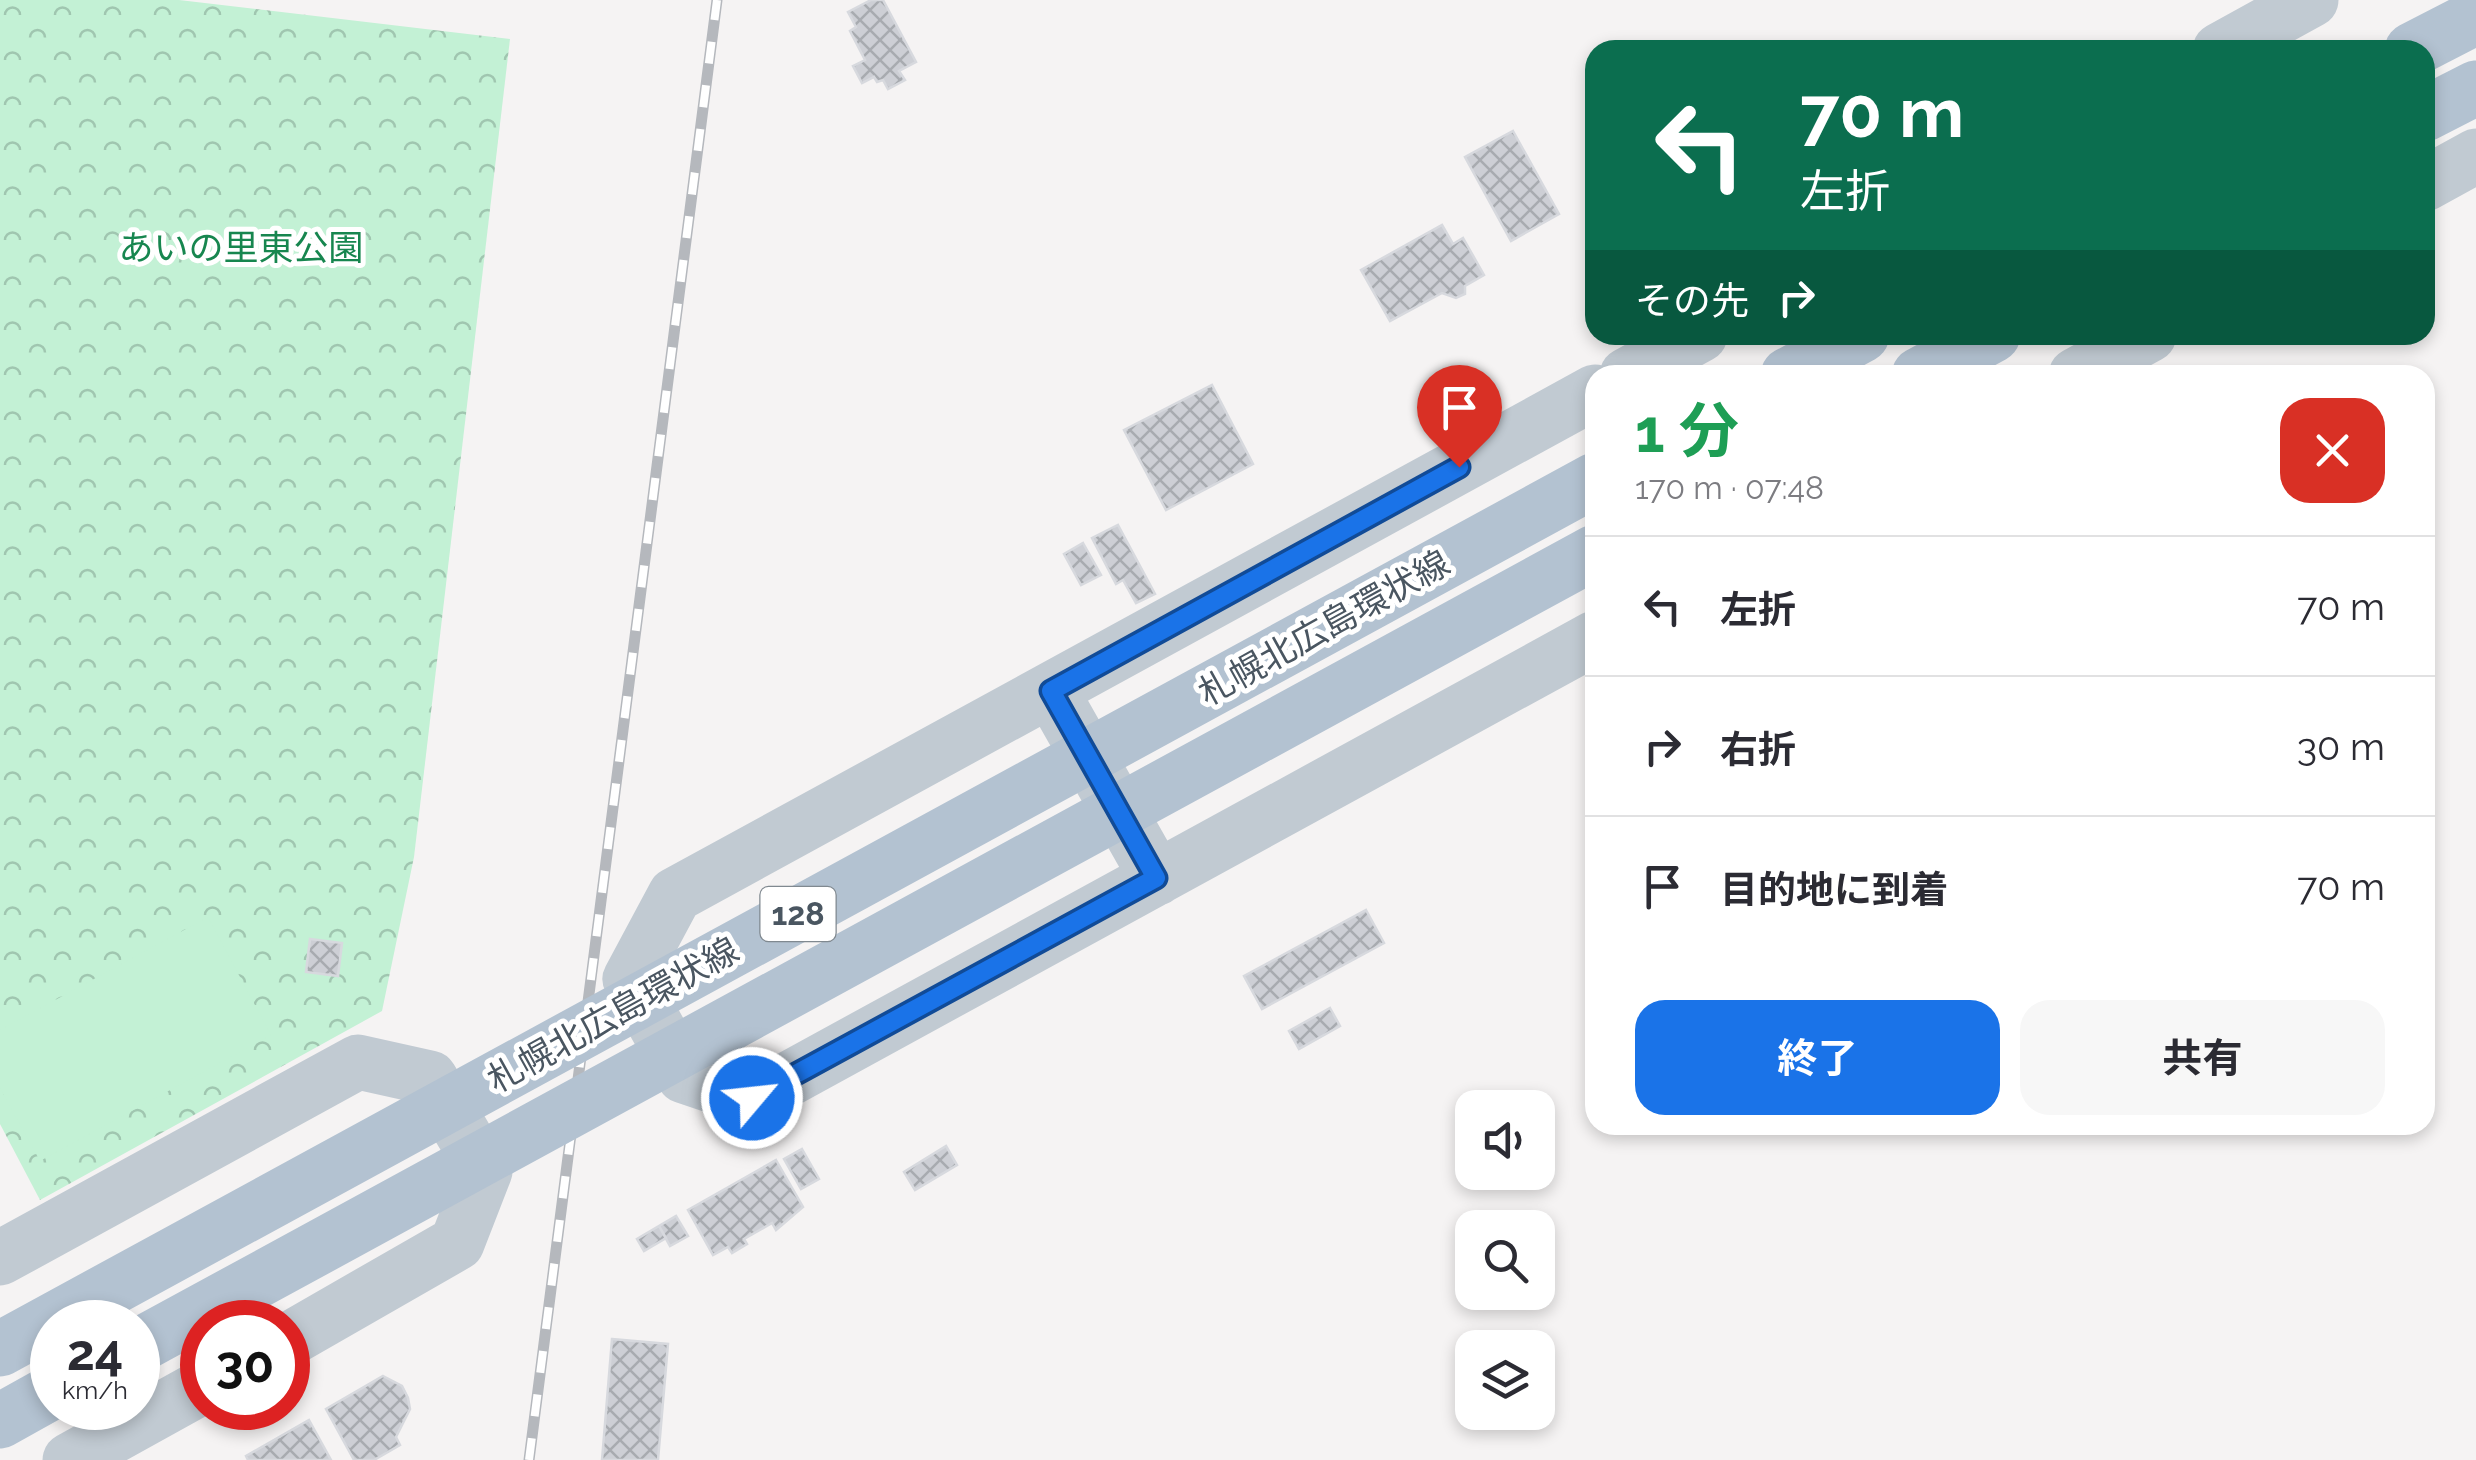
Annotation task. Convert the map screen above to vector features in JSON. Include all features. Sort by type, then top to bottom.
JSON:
[{"type":"main road","points":[[2431,40],[2476,17]]},
{"type":"main road","points":[[2435,109],[2476,88]]},
{"type":"main road","points":[[1806,365],[1844,345]]},
{"type":"main road","points":[[1937,365],[1974,345]]},
{"type":"main road","name":"札幌北広島環状線","points":[[0,1348],[1585,485]]},
{"type":"main road","name":"札幌北広島環状線","points":[[160,1334],[1585,557]]},
{"type":"main road","points":[[0,1421],[30,1404]]},
{"type":"street","points":[[2238,40],[2311,0]]},
{"type":"street","points":[[2435,179],[2476,156]]},
{"type":"street","points":[[1645,365],[1682,345]]},
{"type":"street","points":[[2094,365],[2131,345]]},
{"type":"street","points":[[1585,397],[675,896],[630,980],[684,1076],[752,1098],[1585,643]]},
{"type":"street","points":[[1051,691],[1156,878]]},
{"type":"street","points":[[0,1258],[358,1062],[430,1078],[485,1171],[457,1243],[310,1327]]},
{"type":"street","points":[[70,1460],[180,1400]]},
{"type":"green space","name":"あいの里東公園","points":[[0,0],[179,0],[510,39],[414,857],[382,1011],[40,1200],[0,1124]]},
{"type":"green space","points":[[208,917],[271,1035],[40,1161],[0,1088],[0,1030]]},
{"type":"building","points":[[871,0],[883,0],[916,62],[899,71],[905,80],[888,89],[883,80],[877,82],[874,77],[862,83],[853,66],[865,60],[850,31],[856,27],[848,12]]},
{"type":"building","points":[[1513,131],[1559,214],[1511,241],[1465,157]]},
{"type":"building","points":[[1442,225],[1453,244],[1463,238],[1484,275],[1465,286],[1465,294],[1456,298],[1442,293],[1390,321],[1361,270]]},
{"type":"building","points":[[1212,385],[1253,464],[1166,510],[1124,430]]},
{"type":"building","points":[[1118,525],[1155,594],[1136,603],[1123,580],[1116,584],[1092,538]]},
{"type":"building","points":[[1083,543],[1101,575],[1081,585],[1064,554]]},
{"type":"building","points":[[1366,910],[1384,943],[1262,1009],[1244,976]]},
{"type":"building","points":[[310,939],[342,943],[338,976],[306,972]]},
{"type":"building","points":[[1330,1008],[1340,1026],[1299,1049],[1289,1031]]},
{"type":"building","points":[[946,1146],[957,1165],[915,1190],[904,1172]]},
{"type":"building","points":[[802,1149],[819,1179],[801,1189],[784,1159]]},
{"type":"building","points":[[776,1160],[803,1207],[776,1230],[772,1223],[744,1239],[747,1244],[732,1253],[728,1247],[713,1255],[688,1210]]},
{"type":"building","points":[[676,1216],[688,1236],[670,1246],[659,1226]]},
{"type":"building","points":[[659,1226],[666,1238],[644,1251],[637,1239]]},
{"type":"building","points":[[612,1339],[668,1344],[658,1460],[602,1460]]},
{"type":"building","points":[[383,1376],[402,1386],[408,1398],[410,1409],[396,1437],[400,1445],[374,1460],[354,1460],[326,1409]]},
{"type":"building","points":[[310,1422],[331,1460],[248,1460],[246,1456],[292,1430],[310,1430]]},
{"type":"railway","points":[[529,1460],[717,0]]},
{"type":"route","points":[[752,1098],[1156,878],[1051,691],[1459,467]]}]
